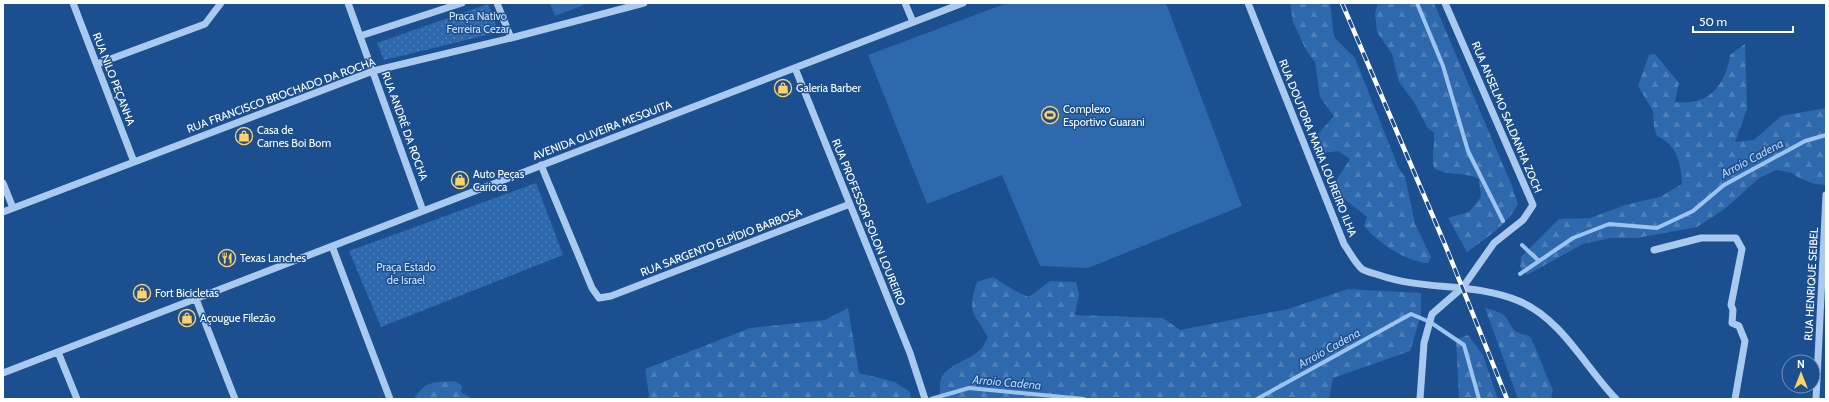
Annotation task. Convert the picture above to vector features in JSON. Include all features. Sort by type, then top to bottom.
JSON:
[{"type":"street","name":"RUA NILO PEÇANHA","points":[[73,3],[134,162]]},
{"type":"street","points":[[96,64],[205,24],[221,3]]},
{"type":"street","name":"RUA ANDRÉ DA ROCHA","points":[[348,3],[423,211]]},
{"type":"street","points":[[360,36],[462,3]]},
{"type":"street","points":[[497,3],[511,38]]},
{"type":"street","name":"RUA FRANCISCO BROCHADO DA ROCHA","points":[[3,212],[373,71],[511,38],[644,3]]},
{"type":"street","points":[[905,3],[913,22]]},
{"type":"street","name":"AVENIDA OLIVEIRA MESQUITA","points":[[3,373],[963,3]]},
{"type":"street","name":"RUA DOUTORA MARIA LOUREIRO ILHA","points":[[1248,3],[1344,244],[1362,269],[1412,284],[1463,287],[1486,291],[1519,301],[1540,313],[1558,329],[1616,399]]},
{"type":"street","name":"RUA ANSELMO SALDANHA ZOCH","points":[[1446,3],[1533,205],[1523,220],[1494,243],[1463,287]]},
{"type":"street","name":"RUA PROFESSOR SOLON LOUREIRO","points":[[795,68],[910,353],[922,385],[925,399]]},
{"type":"street","name":"RUA SARGENTO ELPÍDIO BARBOSA","points":[[541,165],[592,288],[599,298],[611,296],[850,204]]},
{"type":"street","points":[[3,183],[13,208]]},
{"type":"street","name":"RUA HENRIQUE SEIBEL","points":[[1816,399],[1826,194]]},
{"type":"street","points":[[1654,250],[1701,238],[1736,238],[1742,249],[1731,305],[1733,310],[1732,323],[1738,326],[1745,342],[1735,399]]},
{"type":"street","points":[[332,246],[390,399]]},
{"type":"street","points":[[1420,399],[1424,343],[1432,314],[1463,287]]},
{"type":"street","points":[[196,299],[235,399]]},
{"type":"street","points":[[58,352],[77,399]]},
{"type":"green space","points":[[550,3],[589,3],[555,16]]},
{"type":"green space","name":"Complexo Esportivo Guarani","points":[[1007,3],[1166,3],[1242,206],[1088,268],[1040,266],[1002,175],[927,204],[868,55]]},
{"type":"green space","points":[[1290,3],[1330,3],[1334,37],[1355,58],[1399,169],[1405,177],[1415,224],[1431,257],[1428,263],[1419,262],[1402,255],[1376,238],[1364,226],[1367,217],[1337,193],[1337,179],[1350,159],[1338,151],[1324,153],[1318,134],[1334,116],[1320,97],[1315,62],[1306,50],[1293,22]]},
{"type":"green space","points":[[1378,3],[1434,3],[1512,186],[1518,204],[1513,212],[1496,231],[1467,252],[1448,218],[1469,212],[1481,197],[1479,179],[1468,175],[1439,171],[1434,168],[1434,133],[1427,127],[1414,102],[1399,82],[1392,54],[1377,32],[1375,14]]},
{"type":"green space","name":"Praça Nativo Ferreira Cezar","points":[[488,4],[499,32],[384,60],[377,43]]},
{"type":"green space","points":[[1745,44],[1747,109],[1735,142],[1754,140],[1781,116],[1826,108],[1826,185],[1815,184],[1799,178],[1792,173],[1777,170],[1759,178],[1726,208],[1697,227],[1637,238],[1611,238],[1583,244],[1527,275],[1520,267],[1521,257],[1559,219],[1590,218],[1625,205],[1660,197],[1682,184],[1677,156],[1669,144],[1657,136],[1654,127],[1653,111],[1638,86],[1649,55],[1655,54],[1679,83],[1675,102],[1697,101],[1713,92],[1719,85],[1728,66],[1730,55]]},
{"type":"green space","name":"Praça Estado de Israel","points":[[536,183],[563,255],[381,327],[349,251]]},
{"type":"green space","points":[[993,277],[1017,292],[1029,297],[1050,281],[1076,282],[1079,294],[1075,315],[1163,318],[1180,330],[1288,309],[1348,289],[1421,293],[1421,315],[1410,351],[1333,378],[1329,399],[942,399],[940,387],[941,379],[945,372],[975,354],[982,348],[988,337],[975,317],[972,307],[972,300],[977,282]]},
{"type":"green space","points":[[848,308],[859,373],[895,382],[910,392],[911,399],[648,399],[649,395],[645,369],[750,328],[825,320]]},
{"type":"green space","points":[[1485,308],[1505,316],[1515,331],[1530,337],[1553,389],[1551,399],[1518,399]]},
{"type":"green space","points":[[1468,335],[1483,355],[1498,399],[1459,399],[1456,339]]},
{"type":"green space","points":[[455,381],[462,386],[461,392],[472,399],[416,399],[415,397],[424,387],[432,383]]},
{"type":"waterway","points":[[1417,3],[1443,66],[1468,151],[1503,221]]},
{"type":"waterway","name":"Arroio Cadena","points":[[1520,274],[1573,238],[1609,224],[1657,228],[1693,211],[1724,185],[1805,141],[1826,135]]},
{"type":"waterway","points":[[1522,245],[1539,261]]},
{"type":"waterway","name":"Arroio Cadena","points":[[1257,399],[1411,314],[1430,322],[1464,345],[1479,399]]},
{"type":"waterway","name":"Arroio Cadena","points":[[931,399],[969,388],[1084,399]]},
{"type":"railway","points":[[1342,3],[1446,247],[1507,399]]},
{"type":"place","name":"Galeria Barber","points":[[783,88]]},
{"type":"place","name":"Complexo Esportivo Guarani","points":[[1050,115]]},
{"type":"place","name":"Casa de Carnes Boi Bom","points":[[244,136]]},
{"type":"place","name":"Auto Peças Carioca","points":[[460,180]]},
{"type":"place","name":"Texas Lanches","points":[[227,258]]},
{"type":"place","name":"Fort Bicicletas","points":[[142,293]]},
{"type":"place","name":"Açougue Filezão","points":[[187,318]]}]
